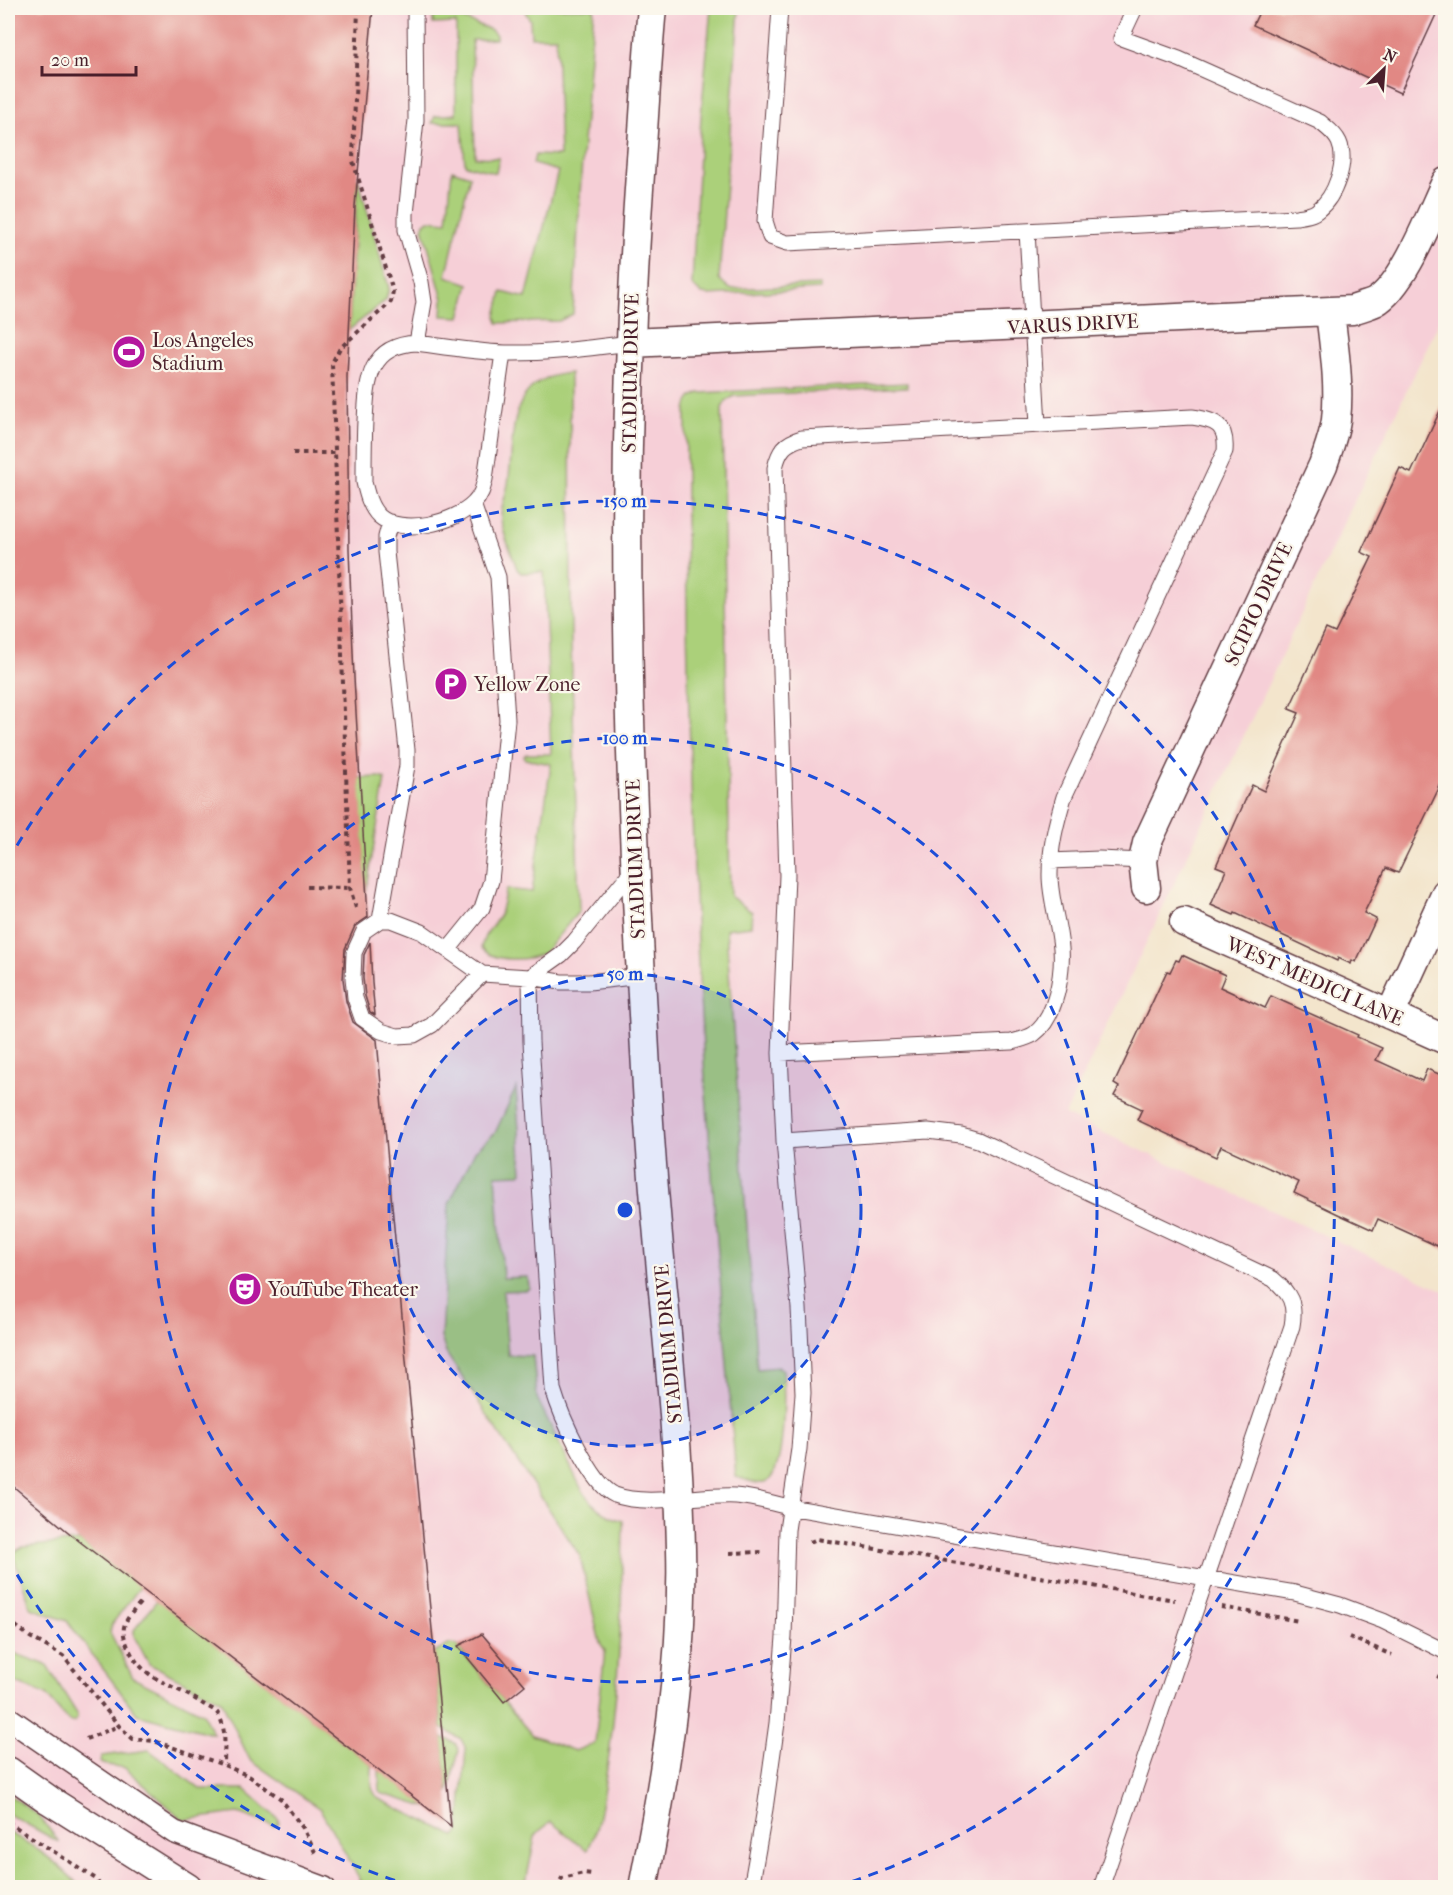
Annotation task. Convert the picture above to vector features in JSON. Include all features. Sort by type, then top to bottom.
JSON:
[{"type":"street","name":"STADIUM DRIVE","points":[[644,1887],[665,1770],[678,1652],[681,1553],[676,1439],[648,1112],[635,866],[627,620],[630,343],[652,8]]},
{"type":"street","name":"VARUS DRIVE","points":[[630,343],[1353,310],[1377,301],[1394,283],[1408,262],[1446,182]]},
{"type":"street","name":"SCIPIO DRIVE","points":[[1145,874],[1147,843],[1323,465],[1336,421],[1337,375],[1330,312]]},
{"type":"street","points":[[1390,1015],[1446,893]]},
{"type":"street","name":"WEST MEDICI LANE","points":[[1184,922],[1446,1040]]},
{"type":"street","points":[[8,1718],[174,1832],[324,1887]]},
{"type":"street","points":[[8,1772],[188,1887]]},
{"type":"lane","points":[[415,8],[416,120],[405,214],[406,230],[422,282],[424,302],[417,343]]},
{"type":"lane","points":[[780,8],[765,221],[770,237],[787,243],[1296,217],[1318,211],[1334,187],[1343,167],[1343,154],[1339,142],[1331,131],[1320,122],[1179,59],[1121,38],[1135,8]]},
{"type":"lane","points":[[1027,231],[1038,425]]},
{"type":"lane","points":[[503,353],[482,493],[473,504],[458,514],[417,526],[402,526],[380,517],[367,496],[364,456],[366,388],[370,372],[379,358],[393,347],[417,343],[503,353],[568,351],[630,343]]},
{"type":"lane","points":[[751,1887],[777,1723],[784,1636],[789,1507],[799,1449],[802,1393],[799,1308],[784,1141],[780,1053],[787,875],[775,468],[778,457],[783,446],[802,438],[1192,417],[1208,419],[1222,428],[1226,438],[1225,451],[1064,797],[1052,841],[1050,861],[1051,891],[1061,949],[1059,980],[1050,1012],[1034,1034],[1012,1042],[780,1053]]},
{"type":"lane","points":[[448,951],[482,908],[491,881],[507,720],[498,577],[473,504]]},
{"type":"lane","points":[[380,920],[407,766],[386,552],[386,537],[390,522]]},
{"type":"lane","points":[[1050,861],[1099,859],[1145,874]]},
{"type":"lane","points":[[530,976],[561,955],[574,942],[635,866]]},
{"type":"lane","points":[[482,974],[432,1025],[414,1035],[397,1036],[381,1031],[362,1018],[355,998],[352,978],[354,953],[364,931],[380,920],[391,920],[412,927],[482,974],[530,976],[561,982],[589,982],[641,976]]},
{"type":"lane","points":[[530,976],[532,1066],[553,1389],[590,1470],[607,1490],[626,1497],[735,1496],[1295,1593],[1340,1605],[1383,1621],[1446,1652]]},
{"type":"lane","points":[[784,1141],[928,1131],[961,1135],[978,1140],[1274,1279],[1284,1287],[1292,1299],[1294,1313],[1292,1326],[1101,1887]]},
{"type":"path","points":[[293,453],[335,453]]},
{"type":"path","points":[[307,887],[350,888]]},
{"type":"path","points":[[730,1553],[786,1552],[817,1539],[1306,1622]]},
{"type":"path","points":[[140,1603],[124,1622],[123,1636],[134,1660],[144,1673],[195,1698],[218,1714],[224,1737],[224,1765]]},
{"type":"path","points":[[8,1620],[30,1637],[63,1656],[119,1726],[133,1739],[154,1741],[224,1765],[249,1776],[280,1799],[303,1828],[317,1858]]},
{"type":"path","points":[[1348,1636],[1398,1658]]},
{"type":"path","points":[[1436,1675],[1446,1680]]},
{"type":"path","points":[[8,1822],[96,1879],[101,1887]]},
{"type":"path","points":[[556,1887],[562,1878],[585,1873],[593,1874]]},
{"type":"shaded area","points":[[8,8],[1445,8],[1445,309],[1065,1115],[1445,1291],[1445,1887],[8,1888]]},
{"type":"green space","points":[[523,8],[594,8],[573,314],[559,321],[498,323],[496,316],[502,292],[526,298],[558,171],[533,164],[535,155],[560,156],[556,37],[531,37],[530,20]]},
{"type":"green space","points":[[711,8],[739,8],[719,279],[730,289],[820,285],[820,289],[708,295],[702,294],[692,285],[701,116]]},
{"type":"green space","points":[[439,9],[491,30],[496,35],[496,39],[472,40],[475,157],[499,158],[496,173],[465,165],[462,123],[432,123],[435,116],[456,114],[456,23],[433,24],[433,15]]},
{"type":"green space","points":[[452,170],[470,176],[446,276],[469,284],[460,317],[442,316],[443,299],[423,228],[424,223],[429,220],[447,222]]},
{"type":"green space","points":[[358,178],[389,288],[386,300],[349,330]]},
{"type":"green space","points":[[570,373],[571,642],[579,911],[544,953],[529,958],[511,959],[494,956],[481,947],[485,936],[500,915],[506,889],[532,892],[551,764],[525,759],[524,756],[526,754],[551,754],[544,572],[521,573],[517,569],[504,533],[501,511],[508,484],[517,412],[523,398],[534,386],[549,377]]},
{"type":"green space","points":[[907,383],[907,387],[734,396],[726,401],[722,408],[730,896],[752,912],[751,926],[726,929],[757,1369],[779,1367],[783,1370],[782,1431],[777,1465],[771,1477],[764,1483],[757,1483],[736,1477],[705,1076],[697,942],[690,743],[686,411],[690,399],[700,393]]},
{"type":"green space","points":[[380,777],[385,779],[366,893],[359,778]]},
{"type":"green space","points":[[516,1088],[522,1172],[496,1175],[503,1278],[528,1277],[529,1288],[503,1291],[508,1355],[533,1356],[537,1398],[581,1488],[598,1509],[623,1521],[621,1621],[616,1688],[600,1812],[594,1836],[587,1850],[551,1822],[538,1832],[525,1887],[365,1888],[320,1809],[250,1760],[221,1700],[149,1664],[134,1636],[134,1630],[157,1600],[372,1765],[372,1787],[379,1799],[455,1836],[459,1832],[466,1749],[461,1739],[442,1728],[434,1653],[450,1644],[456,1645],[532,1735],[575,1751],[595,1743],[605,1650],[600,1643],[580,1556],[446,1353],[441,1337],[449,1204],[475,1151],[495,1133]]},
{"type":"green space","points":[[79,1541],[140,1587],[112,1624],[110,1632],[133,1678],[203,1713],[213,1734],[137,1714],[67,1621],[31,1608],[14,1558],[16,1551],[23,1547]]},
{"type":"green space","points":[[8,1651],[47,1665],[77,1714],[74,1722],[69,1722],[45,1694],[8,1680]]},
{"type":"green space","points":[[442,1737],[455,1743],[459,1750],[448,1793]]},
{"type":"green space","points":[[149,1750],[200,1789],[245,1789],[278,1819],[279,1823],[274,1826],[238,1813],[183,1820],[125,1768],[100,1762],[102,1756]]},
{"type":"green space","points":[[379,1770],[429,1808],[380,1793]]},
{"type":"green space","points":[[8,1794],[39,1816],[59,1842],[8,1814]]},
{"type":"green space","points":[[8,1832],[47,1856],[80,1887],[8,1887]]},
{"type":"building","points":[[8,8],[373,8],[355,206],[347,377],[349,549],[354,678],[368,917],[355,926],[345,949],[343,979],[346,1001],[353,1022],[377,1040],[451,1826],[79,1541],[8,1482]]},
{"type":"building","points":[[1261,8],[1439,8],[1400,93],[1253,25]]},
{"type":"building","points":[[1446,398],[1446,770],[1398,873],[1386,868],[1364,913],[1376,919],[1356,962],[1352,960],[1351,964],[1338,958],[1337,961],[1235,913],[1234,915],[1211,905],[1226,870],[1216,866],[1252,785],[1264,791],[1299,713],[1289,709],[1326,629],[1335,633],[1372,557],[1361,552],[1400,468],[1411,473]]},
{"type":"building","points":[[370,942],[375,1015],[370,1012],[363,978],[364,955]]},
{"type":"building","points":[[1182,955],[1225,975],[1220,987],[1265,1008],[1271,996],[1358,1035],[1357,1037],[1382,1048],[1376,1060],[1422,1081],[1427,1069],[1446,1077],[1446,1250],[1378,1219],[1373,1230],[1338,1214],[1294,1193],[1299,1182],[1221,1146],[1216,1157],[1137,1120],[1142,1109],[1114,1096],[1119,1087],[1114,1084],[1167,971],[1170,972],[1176,960],[1179,961]]},
{"type":"building","points":[[482,1634],[525,1685],[504,1702],[458,1646]]},
{"type":"place","name":"Los Angeles Stadium","points":[[129,352]]},
{"type":"place","name":"Yellow Zone","points":[[451,684]]},
{"type":"place","name":"YouTube Theater","points":[[245,1289]]}]
